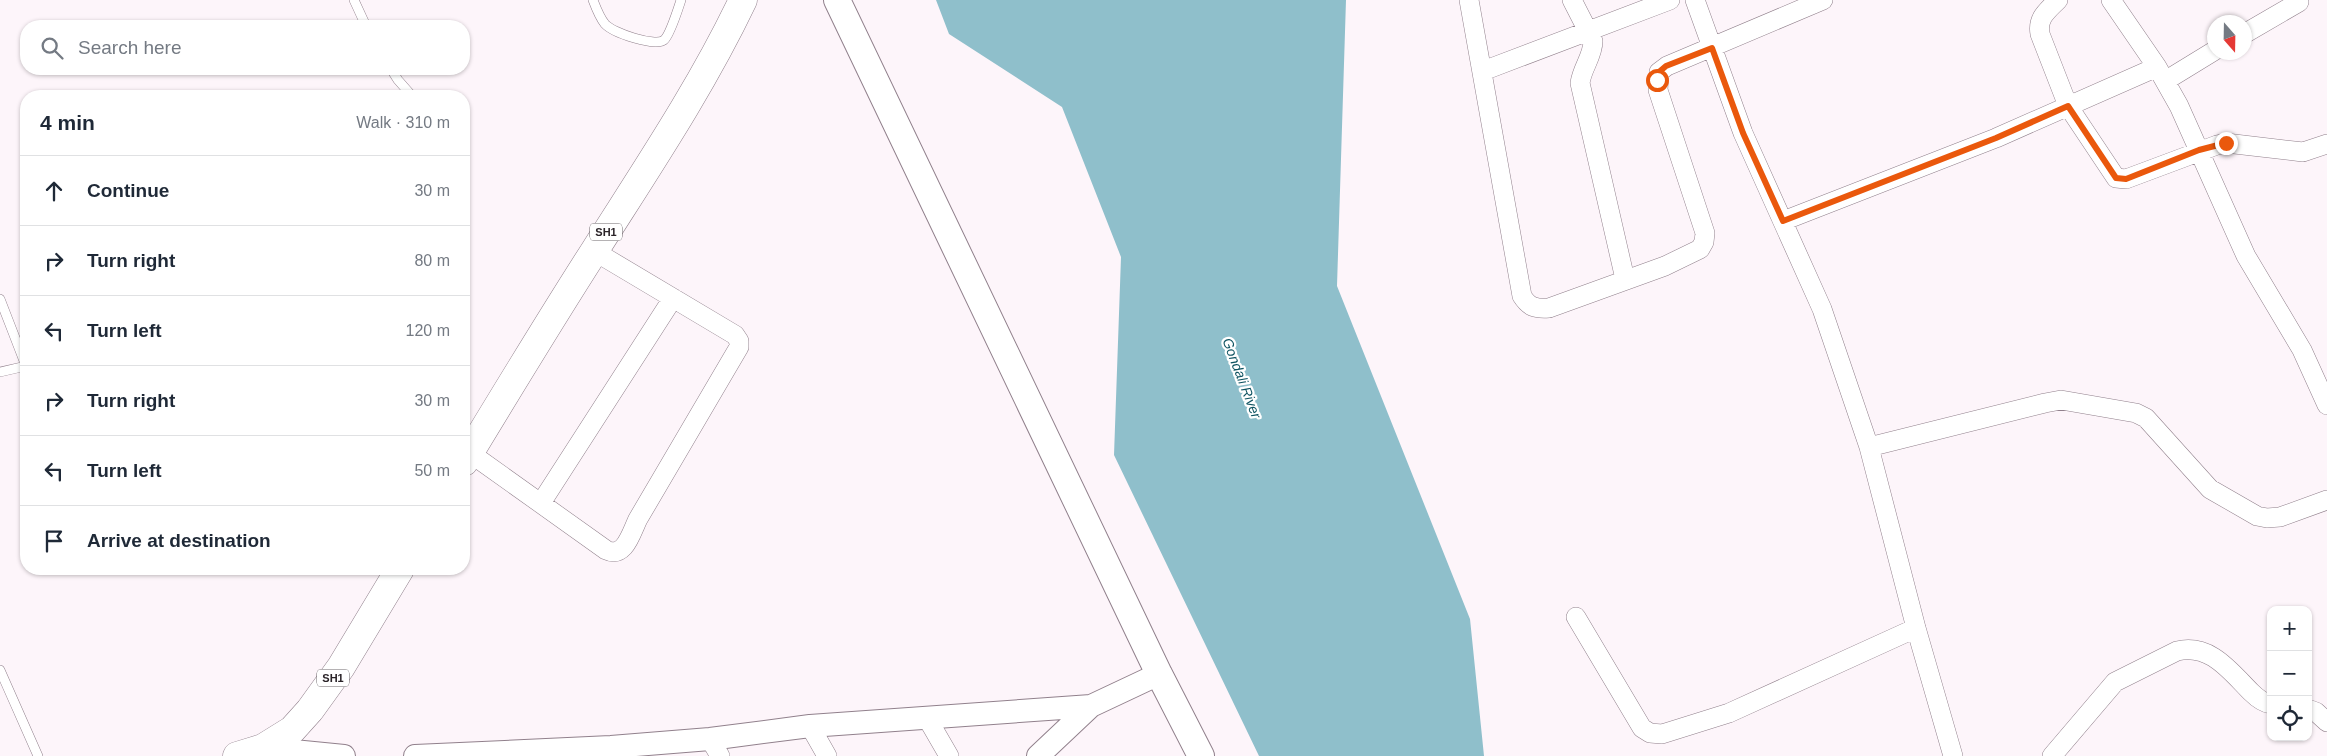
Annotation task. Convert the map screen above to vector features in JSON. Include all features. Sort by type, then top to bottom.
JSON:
[{"type":"main road","name":"SH1","points":[[470,452],[594,251],[672,131],[723,42],[743,0]]},
{"type":"main road","points":[[837,0],[1159,674],[1201,756]]},
{"type":"main road","name":"SH1","points":[[237,756],[263,748],[292,730],[310,710],[341,667],[396,575]]},
{"type":"street","points":[[1470,0],[1522,296],[1528,305],[1537,309],[1549,308],[1665,266],[1700,249],[1704,242],[1705,234],[1658,90],[1657,80],[1659,72],[1666,66],[1823,0]]},
{"type":"street","points":[[1572,0],[1589,31],[1592,49],[1582,72],[1580,83],[1625,279]]},
{"type":"street","points":[[1483,71],[1670,0]]},
{"type":"street","points":[[1695,0],[1743,133],[1822,309],[1869,447],[1916,628],[1953,756]]},
{"type":"street","points":[[2058,0],[2041,16],[2038,24],[2040,34],[2068,106],[2116,178],[2126,179],[2199,150],[2226,143],[2303,152],[2327,144]]},
{"type":"street","points":[[2111,0],[2161,74],[2199,150],[2246,256],[2302,350],[2327,405]]},
{"type":"street","points":[[2252,29],[2298,2]]},
{"type":"street","points":[[1783,221],[1996,138],[2068,106],[2161,74],[2207,54]]},
{"type":"street","points":[[470,459],[541,504],[606,550],[612,553],[619,552],[625,546],[642,511],[739,347],[739,340],[594,251]]},
{"type":"street","points":[[541,504],[672,298]]},
{"type":"street","points":[[1869,447],[2062,400],[2136,412],[2146,418],[2210,489],[2257,516],[2267,518],[2280,517],[2327,500]]},
{"type":"street","points":[[1576,617],[1642,728],[1650,733],[1662,734],[1729,713],[1916,628]]},
{"type":"street","points":[[2052,756],[2115,682],[2186,648],[2208,653],[2216,658],[2257,698],[2267,704]]},
{"type":"street","points":[[1038,756],[1091,706],[1159,674]]},
{"type":"street","points":[[415,756],[715,748],[810,726],[1091,706]]},
{"type":"street","points":[[2312,710],[2327,722]]},
{"type":"street","points":[[927,718],[949,756]]},
{"type":"street","points":[[810,726],[827,756]]},
{"type":"street","points":[[263,748],[344,756]]},
{"type":"lane","points":[[354,0],[363,20]]},
{"type":"lane","points":[[593,0],[605,24],[612,29],[650,42],[659,42],[666,38],[681,0]]},
{"type":"lane","points":[[396,75],[407,90]]},
{"type":"lane","points":[[0,299],[20,351]]},
{"type":"lane","points":[[0,372],[20,367]]},
{"type":"lane","points":[[0,670],[38,756]]},
{"type":"water","name":"Gondali River","points":[[936,0],[1346,0],[1337,286],[1470,619],[1484,756],[1259,756],[1114,455],[1121,257],[1062,107],[949,34]]},
{"type":"route","points":[[1657,80],[1659,72],[1666,66],[1712,48],[1743,133],[1783,221],[1996,138],[2068,106],[2116,178],[2126,179],[2199,150],[2226,143]]}]
